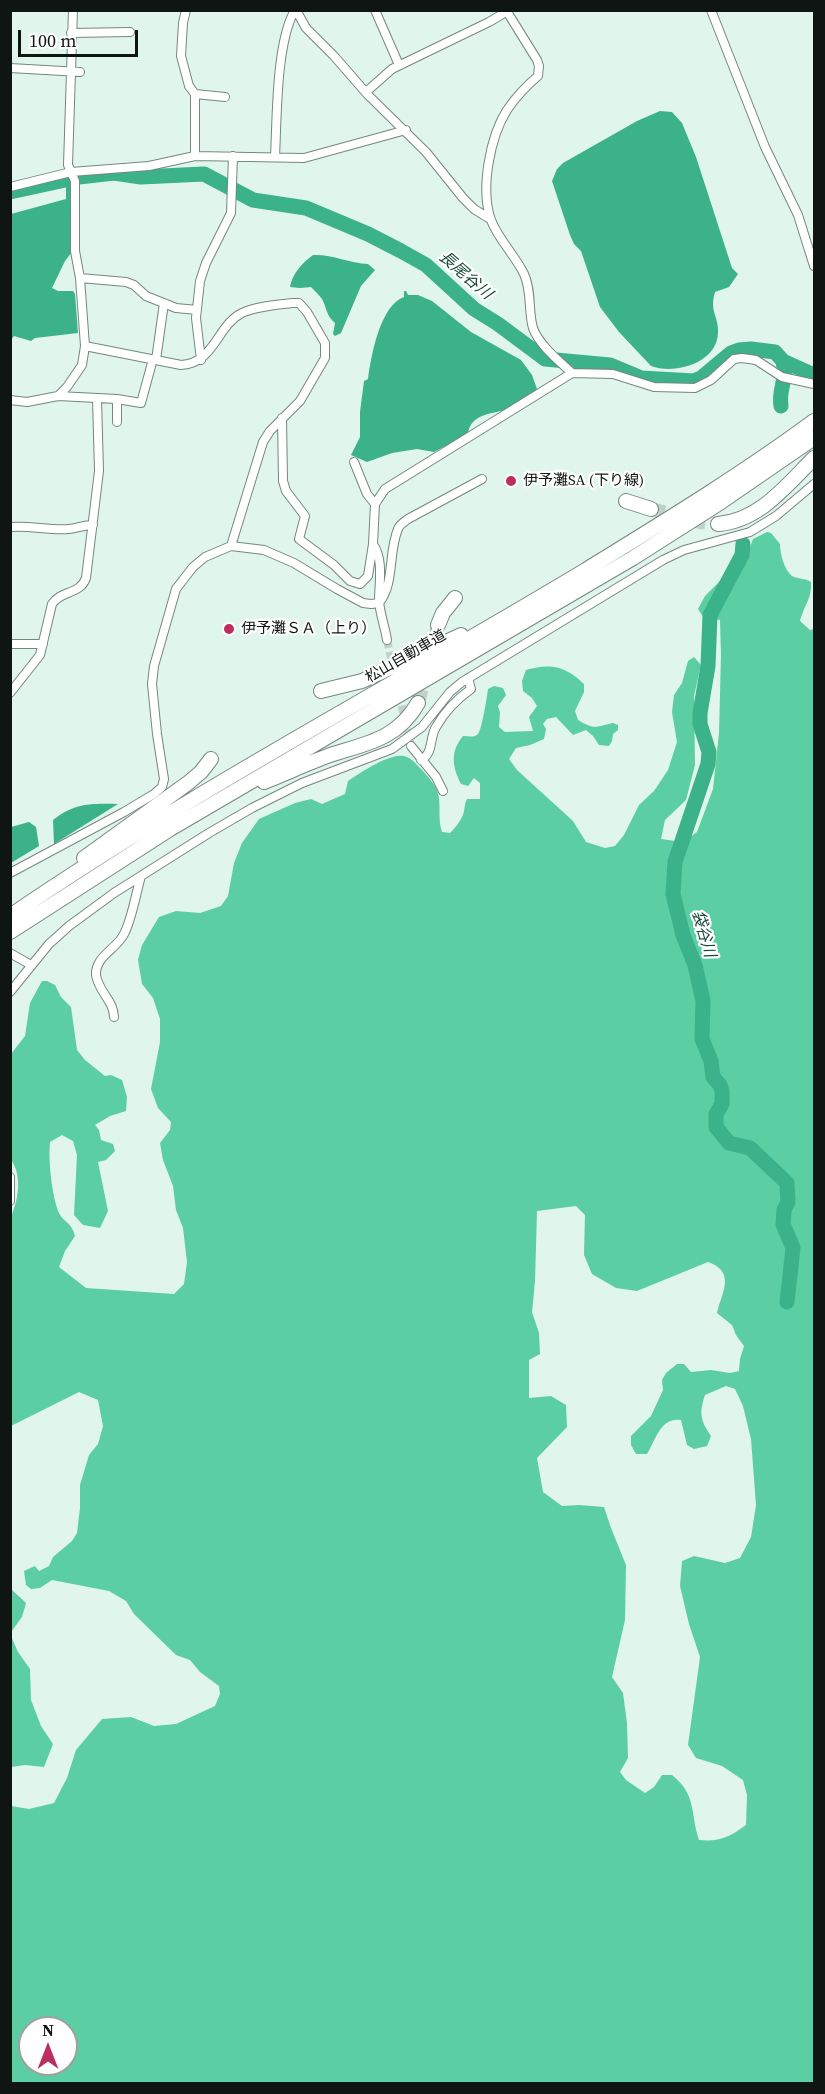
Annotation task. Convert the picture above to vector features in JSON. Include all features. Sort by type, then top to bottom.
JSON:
[{"type":"highway","name":"松山自動車道","points":[[10,915],[178,809],[626,545],[706,495],[814,421]]},
{"type":"highway","name":"松山自動車道","points":[[10,932],[170,829],[633,558],[721,502],[814,438]]},
{"type":"highway","points":[[718,524],[730,523],[753,514],[780,492],[814,458]]},
{"type":"highway","points":[[626,501],[651,509]]},
{"type":"highway","points":[[321,691],[362,681],[411,659],[477,627],[595,560],[626,545]]},
{"type":"highway","points":[[438,625],[443,613],[455,598]]},
{"type":"highway","points":[[105,870],[263,783],[333,754],[378,740],[402,725],[418,703]]},
{"type":"highway","points":[[10,915],[68,869],[188,783],[211,759]]},
{"type":"street","points":[[58,396],[68,387],[82,365],[85,346],[80,278],[75,251],[75,181],[68,165],[73,10]]},
{"type":"street","points":[[186,10],[181,56],[189,86],[195,94],[195,156]]},
{"type":"street","points":[[275,157],[283,52],[288,21],[295,10],[306,28],[366,92],[406,130],[463,198],[474,209],[490,219]]},
{"type":"street","points":[[375,10],[399,65]]},
{"type":"street","points":[[711,10],[765,147],[798,215],[814,266]]},
{"type":"street","points":[[366,92],[399,65],[489,22],[506,11],[537,60],[539,71],[538,76],[516,98],[501,121],[488,164],[487,199],[490,219],[524,276],[533,328],[572,373]]},
{"type":"street","points":[[71,33],[130,32]]},
{"type":"street","points":[[10,68],[80,72]]},
{"type":"street","points":[[195,94],[225,97]]},
{"type":"street","points":[[10,187],[71,172],[150,166],[195,156],[304,158],[340,146],[406,130]]},
{"type":"street","points":[[201,360],[198,349],[197,310],[202,271],[231,213],[233,156]]},
{"type":"street","points":[[80,278],[126,282],[134,285],[146,296],[176,308],[197,310]]},
{"type":"street","points":[[10,400],[27,402],[58,396],[117,399],[141,403],[154,360],[164,303]]},
{"type":"street","points":[[85,346],[189,365],[201,360],[242,313],[299,303],[307,312],[325,343],[326,353],[300,401],[270,431],[263,442],[231,546]]},
{"type":"street","points":[[282,418],[283,481],[286,491],[305,516],[299,539],[334,565],[350,581],[360,584],[368,576],[373,544],[375,504],[385,489],[404,475],[572,373],[613,374],[654,387],[694,388],[711,380],[734,359],[742,358],[756,360],[782,377],[814,384]]},
{"type":"street","points":[[10,693],[40,655],[52,604],[56,598],[84,585],[99,471],[97,399]]},
{"type":"street","points":[[117,399],[117,422]]},
{"type":"street","points":[[354,462],[367,494],[375,504]]},
{"type":"street","points":[[379,603],[387,586],[398,527],[408,519],[482,480]]},
{"type":"street","points":[[10,992],[49,944],[69,926],[141,876],[209,833],[302,783],[392,749],[422,727],[450,692],[468,678],[663,560],[684,550],[750,532],[761,526],[797,500],[814,484]]},
{"type":"street","points":[[10,527],[68,529],[93,525]]},
{"type":"street","points":[[373,544],[380,573],[379,603],[387,640]]},
{"type":"street","points":[[10,873],[124,812],[162,787],[165,779],[157,734],[154,666],[176,589],[193,567],[205,557],[231,546],[255,548],[294,562],[357,600],[371,604],[379,603]]},
{"type":"street","points":[[10,644],[43,644]]},
{"type":"street","points":[[421,760],[428,757],[430,753],[431,735],[442,717],[451,705],[471,689],[468,678]]},
{"type":"street","points":[[411,746],[436,777],[443,791]]},
{"type":"street","points":[[114,1017],[113,1007],[99,986],[97,968],[101,959],[125,934],[141,876]]},
{"type":"street","points":[[10,953],[31,965]]},
{"type":"street","points":[[10,1177],[10,1201]]},
{"type":"shaded area","points":[[660,111],[672,112],[682,123],[696,157],[732,268],[738,274],[729,287],[715,292],[713,304],[718,333],[716,343],[710,352],[693,364],[671,369],[651,366],[619,332],[600,307],[581,251],[574,244],[570,235],[552,181],[557,169],[563,163],[637,121]]},
{"type":"shaded area","points":[[66,178],[69,178],[72,192],[72,252],[52,288],[58,291],[73,291],[75,294],[78,333],[35,338],[31,341],[14,336],[11,340],[11,214],[66,199]]},
{"type":"shaded area","points":[[313,255],[368,264],[375,270],[361,286],[341,333],[335,336],[333,334],[335,323],[318,294],[311,287],[290,287],[298,269]]},
{"type":"shaded area","points":[[404,291],[408,295],[418,295],[432,301],[471,332],[521,360],[532,375],[537,389],[513,407],[477,419],[470,427],[468,434],[434,452],[417,449],[392,453],[367,462],[351,455],[360,437],[364,381],[368,379],[374,345],[383,321],[396,302],[404,297]]},
{"type":"shaded area","points":[[767,532],[771,533],[780,544],[783,561],[789,573],[794,577],[811,582],[809,598],[800,621],[810,630],[814,629],[814,2083],[11,2083],[11,1806],[29,1809],[54,1803],[67,1778],[76,1750],[102,1719],[131,1717],[154,1726],[176,1724],[215,1706],[220,1694],[219,1686],[200,1672],[190,1660],[176,1655],[134,1614],[126,1601],[109,1591],[52,1580],[40,1588],[31,1589],[26,1585],[24,1571],[35,1566],[39,1571],[49,1566],[53,1557],[72,1541],[77,1533],[80,1485],[89,1455],[98,1444],[103,1426],[98,1400],[79,1392],[11,1426],[10,1219],[17,1197],[18,1181],[15,1166],[11,1160],[11,1054],[25,1036],[30,1003],[42,981],[55,985],[61,997],[71,1007],[77,1050],[85,1060],[105,1076],[111,1075],[122,1080],[127,1097],[126,1111],[110,1116],[95,1125],[99,1130],[101,1140],[113,1144],[115,1151],[106,1160],[98,1162],[108,1211],[100,1228],[83,1225],[74,1215],[77,1155],[73,1141],[62,1135],[50,1142],[54,1198],[59,1213],[72,1227],[75,1236],[65,1251],[59,1267],[86,1288],[174,1294],[184,1284],[187,1262],[183,1228],[176,1210],[173,1186],[163,1160],[160,1143],[170,1130],[171,1122],[158,1108],[151,1089],[160,1042],[160,1019],[153,998],[142,984],[138,960],[142,945],[159,917],[176,911],[200,913],[221,906],[228,896],[234,863],[242,843],[259,819],[295,803],[311,799],[322,804],[345,794],[348,781],[375,764],[391,758],[404,756],[410,758],[436,787],[442,832],[450,833],[462,818],[467,799],[480,799],[480,783],[474,778],[468,786],[461,784],[458,777],[454,765],[454,753],[459,742],[463,736],[473,736],[480,731],[488,689],[494,686],[503,688],[506,695],[498,706],[499,727],[505,732],[533,731],[529,717],[537,706],[532,698],[523,691],[522,681],[526,670],[535,668],[557,668],[577,678],[584,684],[584,692],[575,711],[578,720],[595,727],[613,723],[618,725],[618,730],[613,734],[609,746],[599,745],[586,730],[573,735],[556,717],[547,719],[543,724],[546,729],[544,739],[516,748],[509,759],[517,770],[573,821],[586,842],[605,848],[615,846],[624,835],[639,805],[654,791],[668,770],[677,742],[672,712],[674,695],[682,683],[688,661],[694,657],[701,665],[694,696],[695,765],[686,800],[665,820],[661,839],[683,842],[697,832],[713,789],[719,733],[720,620],[704,618],[698,609],[705,596],[731,570],[746,559],[753,539]],"holes":[[[576,1206],[585,1215],[584,1255],[592,1274],[616,1288],[637,1291],[708,1262],[717,1266],[725,1278],[724,1291],[717,1313],[732,1325],[744,1346],[739,1371],[730,1373],[711,1370],[691,1372],[684,1364],[677,1364],[666,1373],[662,1380],[663,1390],[651,1416],[631,1436],[631,1445],[636,1454],[647,1454],[663,1426],[668,1422],[681,1420],[687,1445],[694,1449],[707,1446],[711,1436],[702,1416],[705,1395],[726,1386],[735,1389],[743,1406],[751,1439],[756,1505],[751,1537],[740,1558],[725,1563],[694,1556],[682,1561],[680,1586],[700,1657],[688,1745],[696,1758],[722,1766],[743,1780],[747,1795],[746,1825],[729,1836],[718,1839],[699,1840],[689,1797],[680,1782],[672,1775],[662,1775],[654,1787],[645,1793],[626,1780],[620,1772],[628,1758],[627,1723],[623,1693],[612,1677],[625,1620],[626,1565],[604,1507],[562,1506],[543,1492],[537,1458],[567,1427],[566,1405],[551,1396],[529,1398],[529,1360],[540,1354],[539,1333],[532,1312],[537,1211]]]},
{"type":"shaded area","points":[[118,804],[54,844],[53,820],[61,814],[83,805]]},
{"type":"shaded area","points":[[29,822],[36,827],[39,846],[11,863],[11,827]]},
{"type":"shaded area","points":[[11,1589],[26,1603],[22,1617],[11,1632]]},
{"type":"shaded area","points":[[11,1636],[18,1652],[30,1669],[31,1700],[41,1726],[53,1744],[44,1767],[25,1765],[11,1767]]},
{"type":"waterway","name":"長尾谷川","points":[[79,177],[114,173],[141,177],[204,174],[253,200],[306,208],[368,234],[426,265],[474,309],[545,359],[610,365],[641,378],[694,381],[701,378],[731,353],[751,349],[775,352],[783,361],[814,375]]},
{"type":"waterway","name":"長尾谷川","points":[[10,192],[70,179]]},
{"type":"waterway","name":"袋谷川","points":[[781,406],[783,362]]},
{"type":"waterway","name":"袋谷川","points":[[743,544],[742,555],[710,615],[708,666],[700,713],[700,724],[709,752],[708,764],[675,862],[673,894],[683,935],[695,965],[703,1001],[702,1039],[711,1061],[713,1077],[722,1091],[722,1104],[716,1114],[716,1127],[729,1143],[750,1148],[787,1183],[788,1202],[784,1210],[783,1224],[793,1248],[787,1302]]},
{"type":"tunnel","points":[[651,509],[700,522],[718,524]]},
{"type":"tunnel","points":[[418,703],[438,625]]},
{"type":"tunnel","points":[[387,640],[393,668]]},
{"type":"tunnel","points":[[399,694],[411,746]]},
{"type":"place","name":"伊予灘SA (下り線)","points":[[511,481]]},
{"type":"place","name":"伊予灘ＳＡ（上り）","points":[[229,629]]}]
